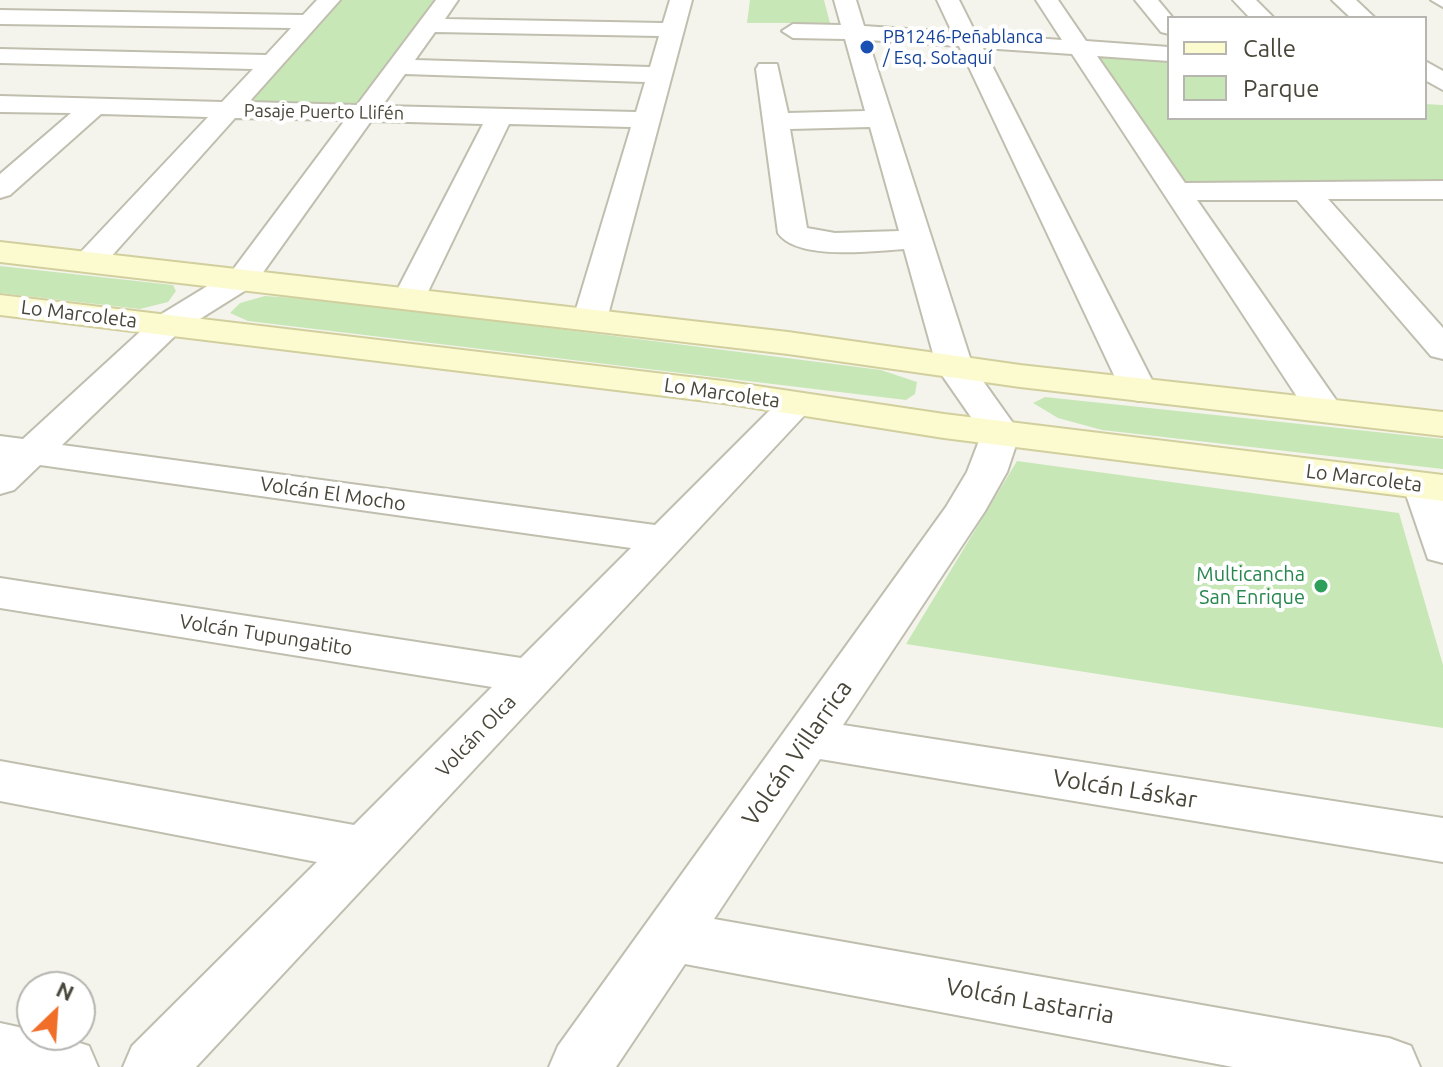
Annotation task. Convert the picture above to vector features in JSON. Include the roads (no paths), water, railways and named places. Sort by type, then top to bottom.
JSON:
[{"type":"street","points":[[6,61],[94,0]]},
{"type":"street","points":[[89,262],[329,0]]},
{"type":"street","points":[[0,482],[16,450],[167,325],[243,278],[447,0]]},
{"type":"street","points":[[590,319],[681,0]]},
{"type":"street","points":[[845,0],[955,368],[1001,433]]},
{"type":"street","points":[[948,0],[1139,390]]},
{"type":"street","points":[[1047,0],[1324,410]]},
{"type":"street","points":[[1146,0],[1167,25]]},
{"type":"street","points":[[1244,0],[1261,16]]},
{"type":"street","points":[[1343,0],[1362,16]]},
{"type":"street","points":[[0,17],[309,22]]},
{"type":"street","points":[[429,25],[673,30]]},
{"type":"street","points":[[793,31],[855,32],[1167,54]]},
{"type":"street","points":[[6,61],[272,62]]},
{"type":"street","points":[[397,67],[660,75]]},
{"type":"street","points":[[768,69],[792,229],[797,236],[822,241],[917,239]]},
{"type":"street","name":"Pasaje Puerto Llifén","points":[[0,104],[647,120]]},
{"type":"street","points":[[0,189],[95,106]]},
{"type":"street","points":[[409,298],[500,116]]},
{"type":"street","points":[[776,121],[881,119]]},
{"type":"street","points":[[1305,191],[1443,349]]},
{"type":"street","points":[[1177,192],[1441,192]]},
{"type":"street","points":[[0,252],[590,319],[955,368],[1443,424]]},
{"type":"street","name":"Lo Marcoleta","points":[[0,305],[1433,487]]},
{"type":"street","name":"Volcán Olca","points":[[154,1067],[797,404]]},
{"type":"street","name":"Volcán Villarrica","points":[[580,1067],[977,491],[1001,433]]},
{"type":"street","name":"Volcán El Mocho","points":[[16,450],[666,540]]},
{"type":"street","points":[[1433,487],[1443,549]]},
{"type":"street","name":"Volcán Tupungatito","points":[[0,593],[533,677]]},
{"type":"street","name":"Volcán Láskar","points":[[807,738],[1443,840]]},
{"type":"street","points":[[0,781],[365,849]]},
{"type":"street","name":"Volcán Lastarria","points":[[670,936],[1389,1067]]},
{"type":"street","points":[[0,1052],[67,1067]]},
{"type":"place","name":"PB1246-Peñablanca / Esq. Sotaquí","points":[[867,47]]},
{"type":"place","name":"Multicancha San Enrique","points":[[1321,586]]}]
